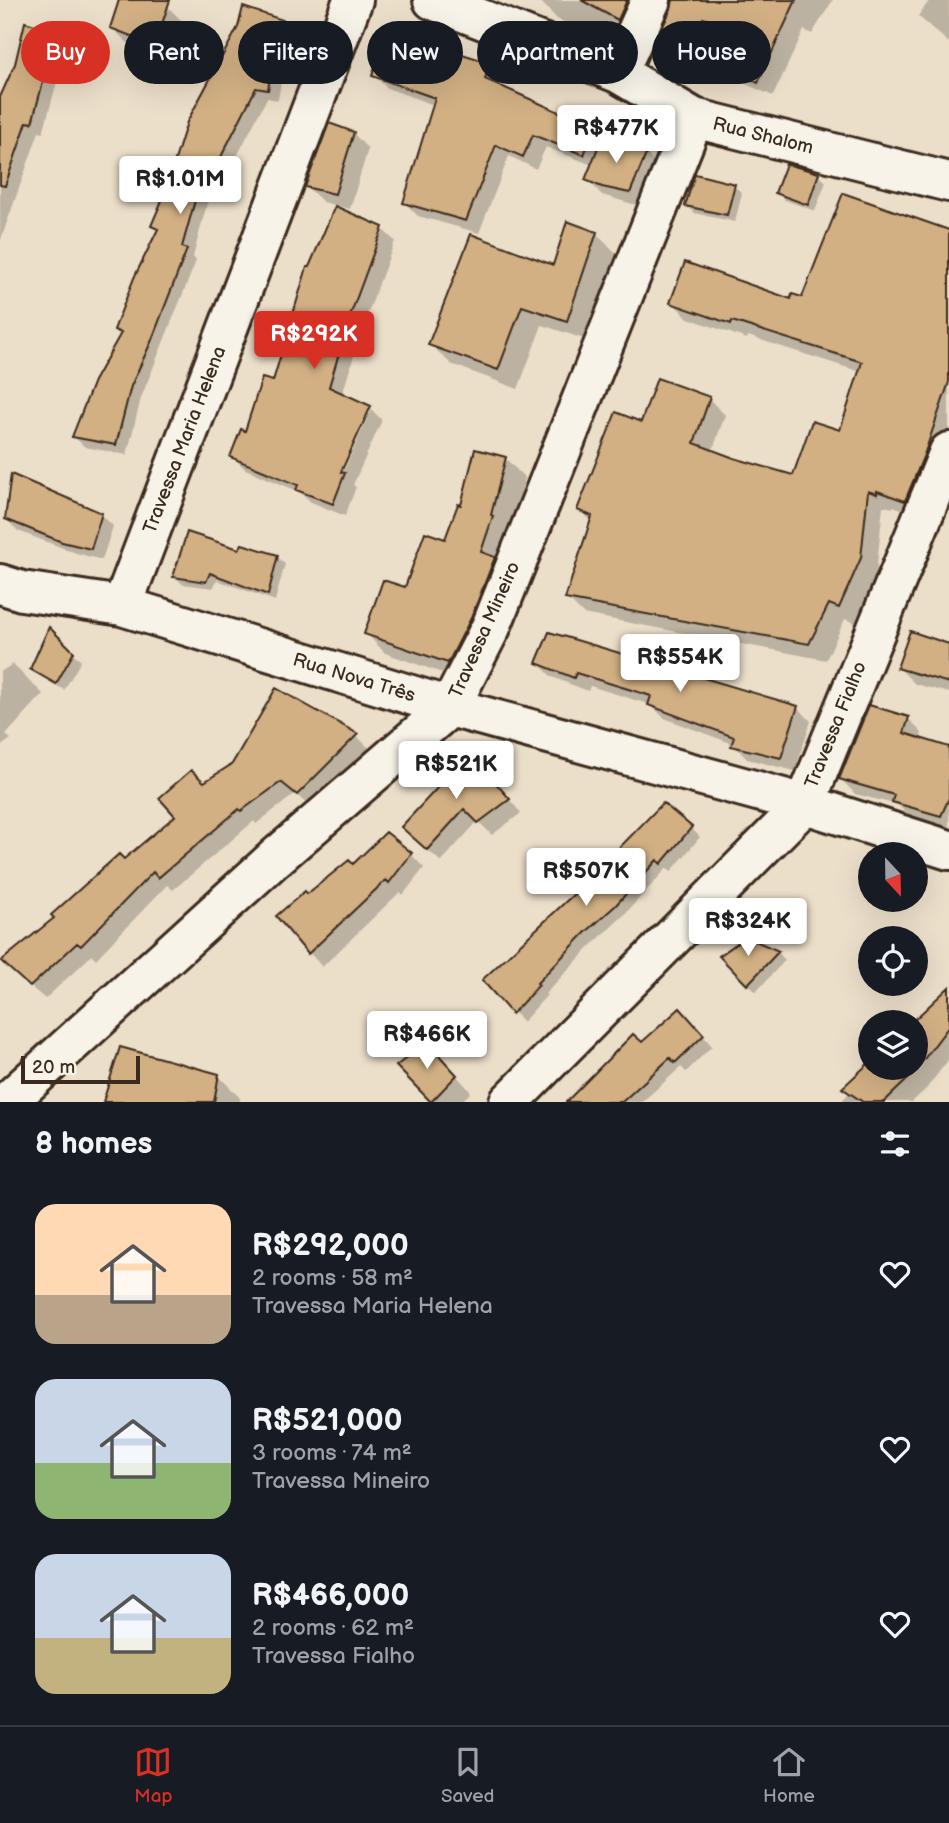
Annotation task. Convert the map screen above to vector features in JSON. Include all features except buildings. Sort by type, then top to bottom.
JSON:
[{"type":"street","name":"Travessa Maria Helena","points":[[122,606],[353,0]]},
{"type":"street","name":"Rua Shalom","points":[[433,0],[486,21]]},
{"type":"street","points":[[638,29],[651,0]]},
{"type":"street","name":"Rua Shalom","points":[[637,84],[694,118],[949,181]]},
{"type":"street","name":"Travessa Mineiro","points":[[7,1102],[274,859],[450,708],[491,627],[694,118]]},
{"type":"street","name":"Travessa Fialho","points":[[509,1102],[804,804],[949,452]]},
{"type":"street","name":"Rua Nova Três","points":[[7,596],[122,606],[450,708],[804,804],[949,850]]}]
